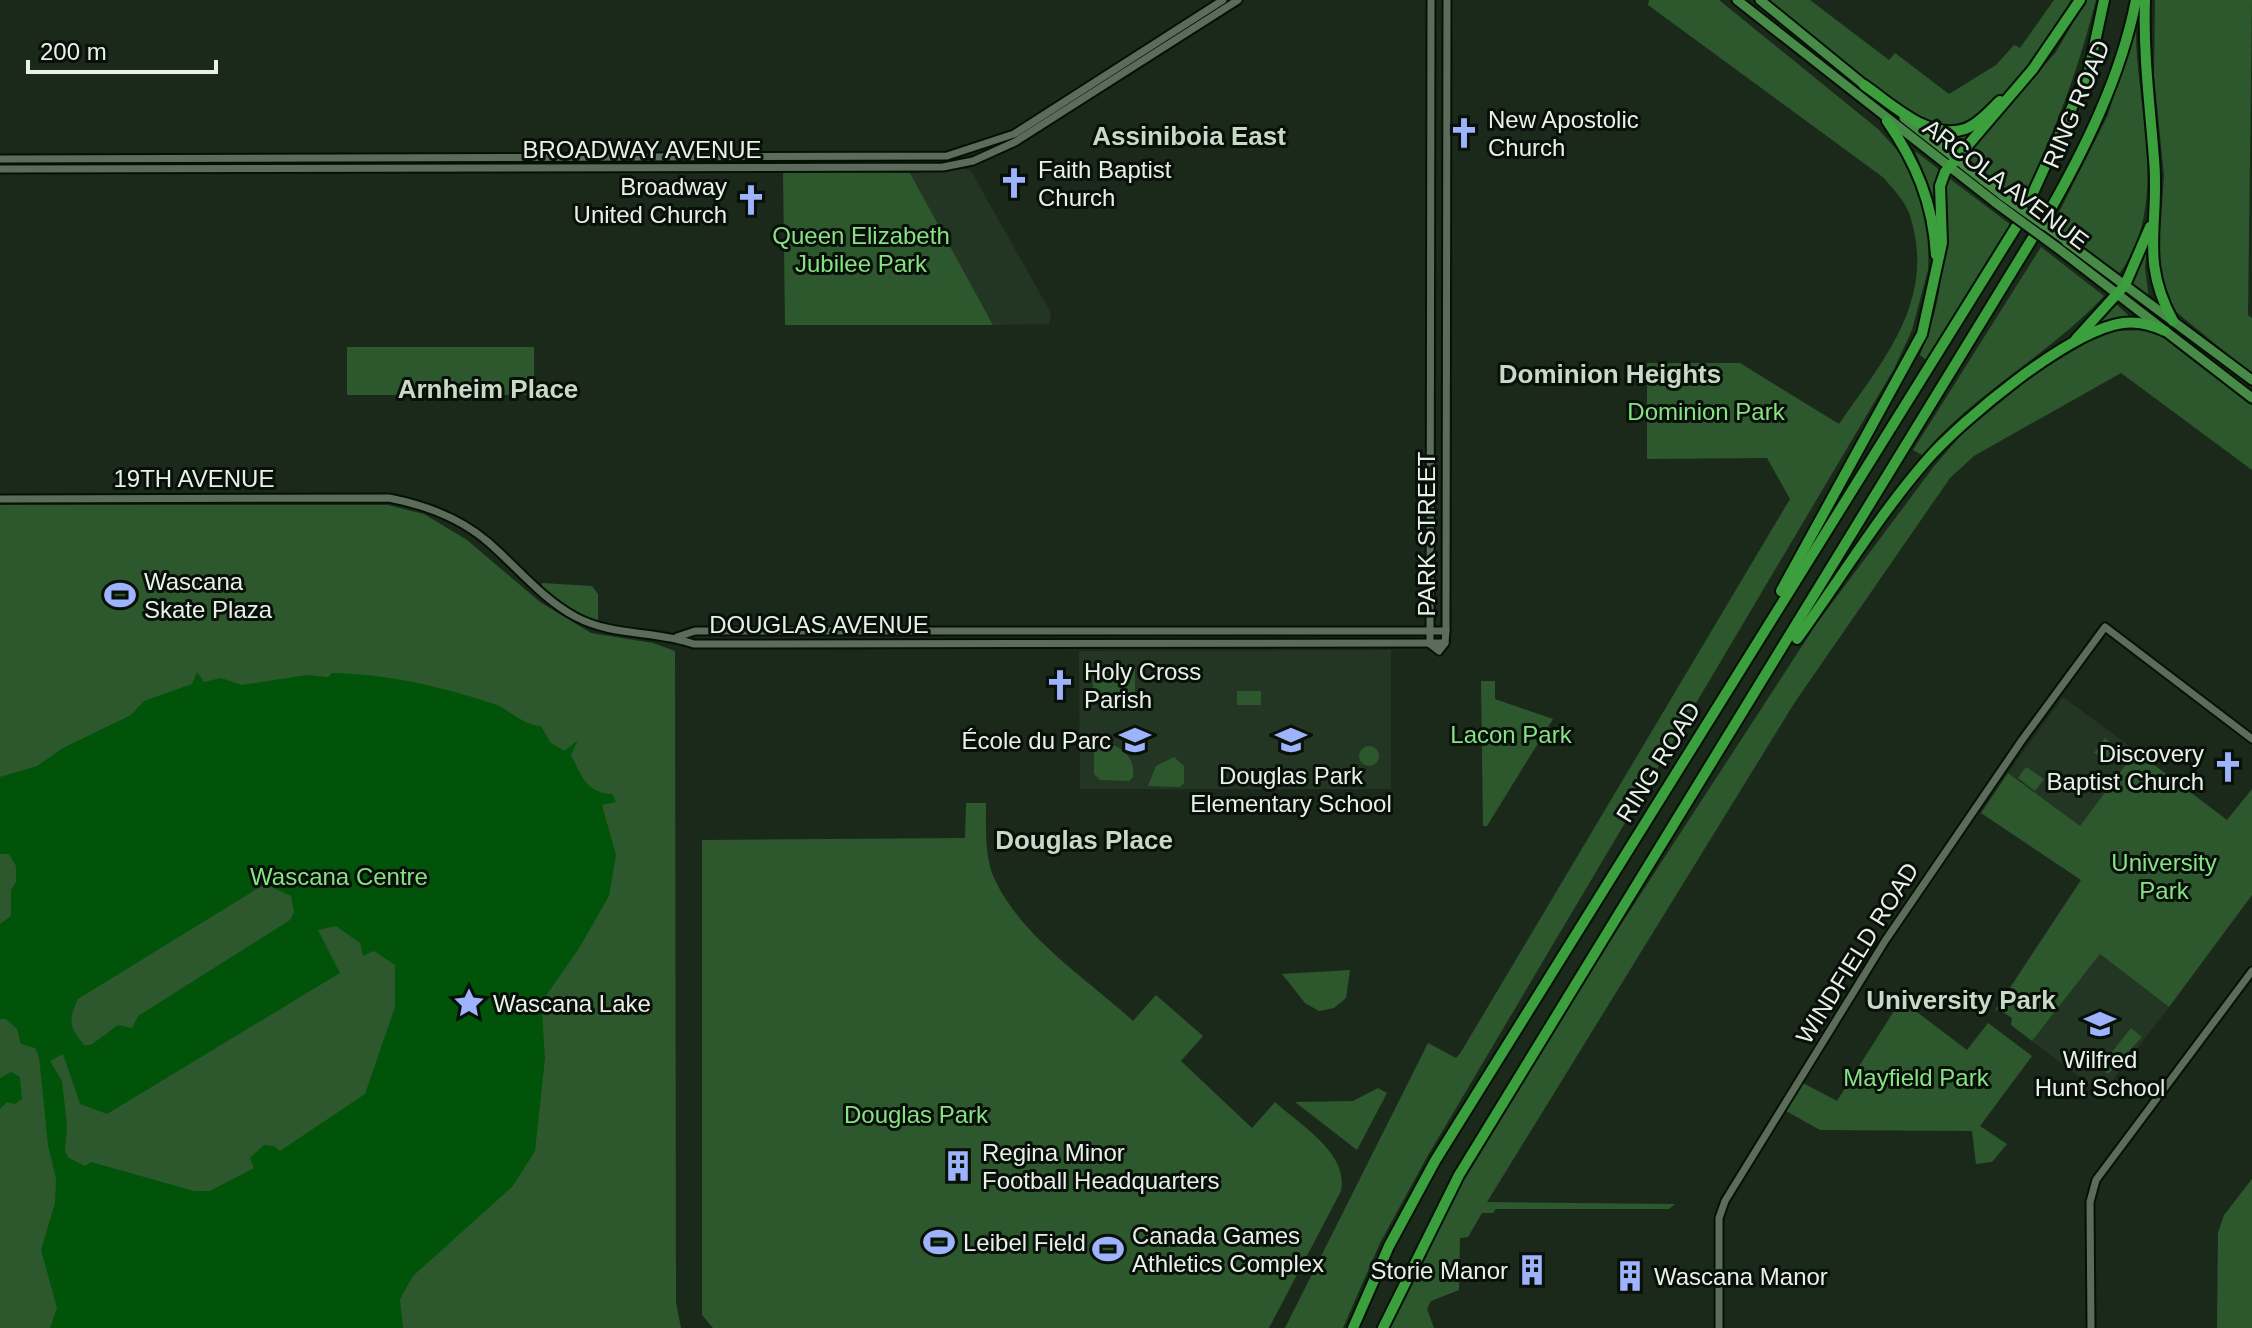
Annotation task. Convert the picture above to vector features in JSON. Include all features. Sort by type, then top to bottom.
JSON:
[{"type":"highway","points":[[1730,684],[1922,334],[1942,243],[1940,186],[1952,163],[2033,69],[2080,0]]},
{"type":"highway","name":"RING ROAD","points":[[2027,206],[2089,70],[2104,0]]},
{"type":"highway","name":"RING ROAD","points":[[2045,219],[2116,73],[2136,0]]},
{"type":"highway","points":[[2145,0],[2144,49],[2154,160],[2152,263],[2155,284],[2173,321]]},
{"type":"highway","points":[[1864,85],[1928,127],[1947,131],[1965,129],[1978,121],[2033,69]]},
{"type":"highway","points":[[1887,121],[1907,150],[1928,197],[1935,235],[1935,285]]},
{"type":"highway","points":[[1754,699],[1926,461],[1977,413],[2062,350],[2118,294],[2125,285],[2154,216]]},
{"type":"highway","name":"RING ROAD","points":[[1353,1328],[1389,1246],[1435,1161],[2016,227]]},
{"type":"highway","name":"RING ROAD","points":[[1383,1328],[1459,1175],[1754,699],[2032,239]]},
{"type":"highway","points":[[2062,350],[2123,323],[2148,325],[2165,331]]},
{"type":"main road","name":"ARCOLA AVENUE","points":[[1737,0],[1887,121],[1952,163]]},
{"type":"main road","name":"ARCOLA AVENUE","points":[[1760,0],[1864,85],[1952,163],[2062,245],[2125,285],[2252,380]]},
{"type":"main road","name":"ARCOLA AVENUE","points":[[2062,245],[2118,294],[2252,398]]},
{"type":"street","name":"BROADWAY AVENUE","points":[[0,159],[947,156],[1014,134],[1223,0]]},
{"type":"street","name":"BROADWAY AVENUE","points":[[0,169],[943,167],[973,161],[1015,142],[1238,0]]},
{"type":"street","name":"PARK STREET","points":[[1431,0],[1430,644],[1439,651],[1445,643],[1446,631],[1447,0]]},
{"type":"street","name":"19TH AVENUE","points":[[0,499],[389,498],[426,507],[463,524],[548,599],[588,623],[622,632],[676,637]]},
{"type":"street","name":"WINDFIELD ROAD","points":[[1719,1328],[1719,1218],[1725,1201],[1885,941],[2022,740],[2105,627],[2252,739]]},
{"type":"street","name":"DOUGLAS AVENUE","points":[[676,637],[695,631],[1446,631]]},
{"type":"street","name":"DOUGLAS AVENUE","points":[[676,637],[694,644],[1430,644]]},
{"type":"street","points":[[2091,1328],[2090,1202],[2096,1180],[2252,971]]},
{"type":"shaded area","points":[[960,167],[971,171],[1051,313],[1049,324],[993,325],[910,173]]},
{"type":"shaded area","name":"Douglas Park Elementary School","points":[[1391,650],[1391,789],[1080,789],[1079,651]]},
{"type":"shaded area","name":"Wascana Lake","points":[[197,672],[204,682],[221,678],[242,685],[306,675],[328,677],[332,673],[393,678],[452,691],[498,705],[528,723],[541,726],[550,742],[564,751],[578,740],[571,755],[582,776],[596,790],[612,794],[616,802],[602,805],[616,855],[609,896],[578,950],[545,997],[542,1012],[545,1058],[535,1151],[512,1187],[413,1276],[400,1299],[403,1328],[50,1328],[57,1308],[41,1250],[55,1203],[56,1179],[48,1145],[39,1057],[35,1048],[21,1044],[17,1029],[6,1019],[0,1019],[0,924],[11,916],[11,890],[16,882],[16,866],[9,854],[0,854],[0,777],[37,766],[63,748],[131,715],[144,701],[192,684]],"holes":[[[265,884],[291,896],[294,912],[290,920],[138,1016],[132,1028],[118,1025],[91,1045],[84,1045],[72,1023],[78,999]],[[336,926],[360,943],[363,956],[374,951],[395,965],[395,1007],[365,1094],[280,1151],[274,1146],[264,1145],[250,1158],[254,1168],[210,1191],[194,1191],[91,1162],[85,1166],[69,1158],[65,1152],[67,1126],[62,1081],[50,1061],[63,1054],[80,1104],[107,1114],[340,973],[318,930]]]},
{"type":"shaded area","points":[[2063,697],[2136,751],[2080,827],[2008,773]]},
{"type":"shaded area","name":"Wilfred Hunt School","points":[[2100,954],[2169,1007],[2102,1094],[2032,1041]]},
{"type":"shaded area","points":[[11,1072],[20,1077],[22,1099],[15,1104],[7,1102],[0,1109],[0,1078]]},
{"type":"green space","name":"Dominion Park","points":[[1649,0],[1719,0],[1878,129],[1909,163],[1929,225],[1928,270],[1912,330],[1894,369],[1427,1157],[1380,1243],[1343,1328],[1285,1328],[1428,1043],[1456,1058],[1461,1052],[1790,499],[1767,458],[1647,459],[1647,363],[1740,363],[1839,424],[1889,351],[1912,300],[1917,273],[1916,244],[1909,213],[1884,178],[1648,5]]},
{"type":"green space","points":[[1769,0],[1810,0],[1889,60],[1895,53],[1949,94],[1996,65],[2014,45],[2020,48],[2054,0],[2071,0],[2050,36],[2002,95],[1965,121],[1947,125],[1931,121],[1883,92]]},
{"type":"green space","points":[[2086,0],[2096,0],[2081,52],[2054,128],[2021,201],[1965,156],[2056,52]]},
{"type":"green space","points":[[2155,0],[2252,0],[2248,315],[2252,318],[2252,374],[2175,311],[2164,296],[2157,275],[2164,176],[2154,76]]},
{"type":"green space","points":[[2136,20],[2147,183],[2144,215],[2135,245],[2119,274],[2052,226],[2108,115]]},
{"type":"green space","points":[[1970,132],[1955,151],[1932,134],[1954,137]]},
{"type":"green space","points":[[1915,151],[1941,171],[1937,179],[1937,206]]},
{"type":"green space","name":"Queen Elizabeth Jubilee Park","points":[[783,171],[910,173],[993,325],[785,325]]},
{"type":"green space","points":[[1950,179],[2011,225],[1926,360],[1920,355],[1939,293],[1946,187]]},
{"type":"green space","points":[[2147,246],[2145,268],[2149,299],[2128,282]]},
{"type":"green space","points":[[2041,247],[2104,296],[2060,337],[1965,412],[1922,455],[1913,450]]},
{"type":"green space","points":[[2114,302],[2130,317],[2116,318],[2096,326]]},
{"type":"green space","points":[[2147,330],[2168,339],[2252,405],[2252,470],[2121,373],[1974,456],[1950,478],[1795,702],[1487,1202],[1675,1204],[1669,1209],[1496,1209],[1493,1213],[1482,1213],[1468,1237],[1460,1238],[1459,1290],[1431,1301],[1427,1309],[1434,1328],[1389,1328],[1465,1176],[1575,995],[1817,623],[1935,465],[1962,434],[2035,374],[2088,342],[2115,331]]},
{"type":"green space","points":[[347,347],[534,347],[534,395],[347,395]]},
{"type":"green space","name":"Wascana Centre","points":[[0,505],[388,505],[424,514],[467,540],[540,602],[591,633],[653,643],[675,651],[676,1303],[681,1328],[0,1328]]},
{"type":"green space","points":[[542,583],[592,586],[598,594],[598,621],[576,613],[542,589]]},
{"type":"green space","points":[[1093,667],[1135,667],[1135,695],[1093,695]]},
{"type":"green space","name":"Lacon Park","points":[[1481,681],[1495,681],[1495,699],[1553,719],[1487,826],[1483,826]]},
{"type":"green space","points":[[1237,691],[1261,691],[1261,705],[1237,705]]},
{"type":"green space","points":[[2105,738],[2113,745],[2110,749],[2117,754],[2112,761],[2094,753]]},
{"type":"green space","points":[[1094,739],[1116,746],[1128,755],[1133,769],[1133,777],[1129,781],[1100,780],[1094,774]]},
{"type":"green space","points":[[1369,746],[1376,749],[1379,756],[1376,763],[1369,766],[1362,763],[1359,756],[1362,749]]},
{"type":"green space","name":"University Park","points":[[2136,751],[2227,820],[2252,789],[2252,895],[2169,1007],[2100,954],[2032,1041],[2011,1025],[2012,1018],[1998,1009],[1994,1012],[2081,880],[1981,813],[2008,773],[2080,826]]},
{"type":"green space","points":[[1174,757],[1184,766],[1184,783],[1180,787],[1148,786],[1156,766]]},
{"type":"green space","points":[[2026,767],[2044,779],[2035,791],[2018,778]]},
{"type":"green space","name":"Douglas Park","points":[[966,803],[986,803],[986,843],[992,873],[1008,903],[1040,940],[1133,1021],[1156,995],[1203,1036],[1181,1061],[1252,1128],[1275,1102],[1309,1130],[1338,1164],[1341,1191],[1269,1328],[713,1328],[702,1315],[702,840],[965,838]]},
{"type":"green space","points":[[1350,970],[1346,998],[1334,1008],[1319,1011],[1305,1003],[1282,974]]},
{"type":"green space","name":"Mayfield Park","points":[[1901,1000],[1967,1050],[1988,1023],[2032,1056],[1980,1126],[2007,1144],[1992,1162],[1976,1164],[1972,1131],[1820,1130],[1786,1111],[1803,1083],[1837,1101]]},
{"type":"green space","points":[[2131,1028],[2142,1037],[2108,1074],[2100,1067]]},
{"type":"green space","points":[[1378,1088],[1387,1093],[1357,1150],[1295,1102],[1353,1101]]},
{"type":"green space","points":[[2252,1179],[2252,1328],[2217,1328],[2218,1233],[2224,1215]]},
{"type":"place","name":"New Apostolic Church","points":[[1464,133]]},
{"type":"place","name":"Faith Baptist Church","points":[[1014,183]]},
{"type":"place","name":"Broadway United Church","points":[[751,200]]},
{"type":"place","name":"Wascana Skate Plaza","points":[[120,595]]},
{"type":"place","name":"Holy Cross Parish","points":[[1060,685]]},
{"type":"place","name":"École du Parc","points":[[1135,740]]},
{"type":"place","name":"Douglas Park Elementary School","points":[[1291,740]]},
{"type":"place","name":"Discovery Baptist Church","points":[[2228,767]]},
{"type":"place","name":"Wascana Lake","points":[[469,1003]]},
{"type":"place","name":"Wilfred Hunt School","points":[[2100,1024]]},
{"type":"place","name":"Regina Minor Football Headquarters","points":[[958,1166]]},
{"type":"place","name":"Leibel Field","points":[[939,1242]]},
{"type":"place","name":"Canada Games Athletics Complex","points":[[1108,1249]]},
{"type":"place","name":"Storie Manor","points":[[1532,1270]]},
{"type":"place","name":"Wascana Manor","points":[[1630,1276]]},
{"type":"district","name":"Assiniboia East","points":[[1189,136]]},
{"type":"district","name":"Dominion Heights","points":[[1610,374]]},
{"type":"district","name":"Arnheim Place","points":[[488,389]]},
{"type":"district","name":"Douglas Place","points":[[1084,840]]},
{"type":"district","name":"University Park","points":[[1961,1000]]}]
